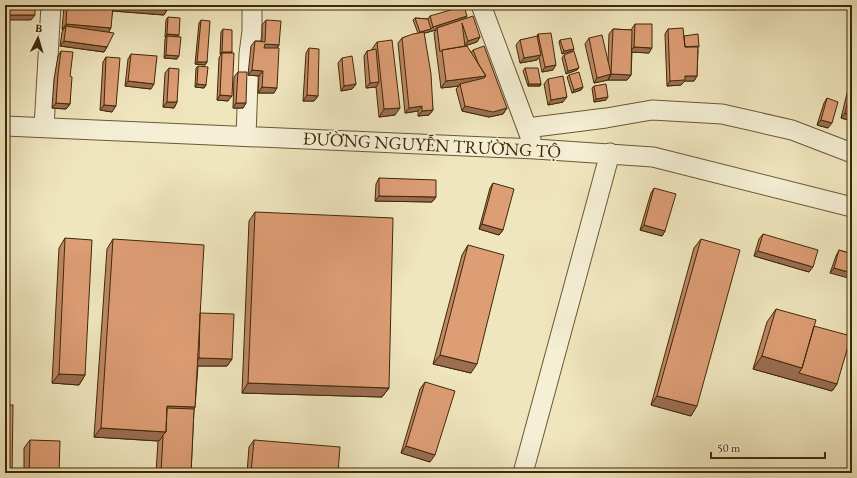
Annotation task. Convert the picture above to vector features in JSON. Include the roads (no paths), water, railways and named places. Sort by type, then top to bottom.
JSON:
[{"type":"street","points":[[44,127],[51,5]]},
{"type":"street","points":[[246,136],[252,5]]},
{"type":"street","points":[[481,5],[535,149]]},
{"type":"street","points":[[527,128],[606,118],[652,110],[722,114],[792,130],[852,153]]},
{"type":"street","name":"ĐƯỜNG NGUYỄN TRƯỜNG TỘ","points":[[5,126],[535,149],[654,157],[852,208]]},
{"type":"street","points":[[523,473],[610,153]]}]
